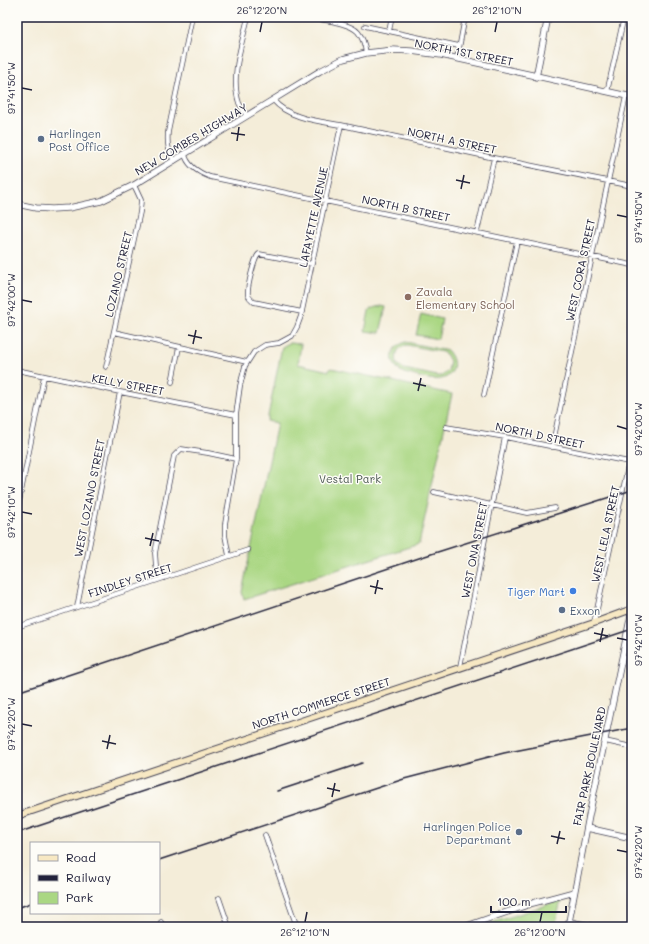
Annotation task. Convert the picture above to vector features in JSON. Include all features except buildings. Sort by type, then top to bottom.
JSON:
[{"type":"main road","name":"NORTH COMMERCE STREET","points":[[17,816],[632,609]]},
{"type":"street","points":[[174,161],[168,147],[168,132],[192,17]]},
{"type":"street","points":[[247,116],[240,104],[237,94],[236,72],[248,17]]},
{"type":"street","points":[[307,17],[317,18],[354,29],[361,36],[366,53]]},
{"type":"street","points":[[389,31],[392,17]]},
{"type":"street","points":[[456,59],[465,17]]},
{"type":"street","points":[[536,77],[548,17]]},
{"type":"street","points":[[606,92],[624,17]]},
{"type":"street","points":[[365,26],[459,46]]},
{"type":"street","name":"NORTH 1ST STREET","points":[[366,53],[394,50],[442,55],[629,97]]},
{"type":"street","name":"NEW COMBES HIGHWAY","points":[[17,204],[36,208],[70,208],[101,201],[134,185],[328,66],[343,59],[366,53]]},
{"type":"street","name":"WEST CORA STREET","points":[[552,447],[608,181],[629,97]]},
{"type":"street","name":"NORTH A STREET","points":[[273,100],[288,113],[322,122],[632,186]]},
{"type":"street","name":"LAFAYETTE AVENUE","points":[[302,312],[341,125]]},
{"type":"street","name":"NORTH B STREET","points":[[185,154],[186,158],[194,168],[210,177],[632,265]]},
{"type":"street","points":[[477,232],[494,158]]},
{"type":"street","name":"LOZANO STREET","points":[[106,367],[140,212],[140,200],[134,185]]},
{"type":"street","points":[[484,395],[517,241]]},
{"type":"street","points":[[229,556],[225,535],[225,524],[236,459],[236,415],[244,366],[254,352],[264,345],[279,343],[292,336],[302,312],[254,302],[249,297],[248,294],[256,256],[259,254],[312,264]]},
{"type":"street","points":[[114,332],[247,362]]},
{"type":"street","points":[[172,382],[179,347]]},
{"type":"street","name":"KELLY STREET","points":[[17,370],[236,415]]},
{"type":"street","points":[[17,512],[44,376]]},
{"type":"street","name":"WEST LOZANO STREET","points":[[77,607],[120,392]]},
{"type":"street","name":"NORTH D STREET","points":[[446,427],[505,437],[629,462]]},
{"type":"street","name":"WEST ONA STREET","points":[[460,667],[505,437]]},
{"type":"street","name":"WEST LELA STREET","points":[[594,623],[632,448]]},
{"type":"street","points":[[164,578],[159,575],[156,566],[155,553],[174,456],[181,449],[236,459]]},
{"type":"street","points":[[434,492],[527,513],[555,508]]},
{"type":"street","name":"FINDLEY STREET","points":[[17,627],[248,550]]},
{"type":"street","name":"FAIR PARK BOULEVARD","points":[[568,924],[586,828],[632,609]]},
{"type":"street","points":[[605,741],[632,747]]},
{"type":"street","points":[[586,828],[632,838]]},
{"type":"street","points":[[265,835],[297,927]]},
{"type":"street","points":[[464,927],[533,903],[574,892]]},
{"type":"street","points":[[219,898],[229,927]]},
{"type":"street","points":[[568,924],[599,927]]},
{"type":"green space","points":[[381,306],[386,307],[380,333],[365,331],[370,309]]},
{"type":"green space","points":[[421,314],[442,319],[438,339],[416,335]]},
{"type":"green space","points":[[406,342],[448,351],[453,359],[453,369],[449,375],[438,379],[424,378],[404,373],[399,370],[393,361],[394,352],[400,344]],"holes":[[[407,345],[446,354],[450,361],[448,371],[442,376],[404,369],[397,364],[396,357],[399,349]]]},
{"type":"green space","name":"Vestal Park","points":[[289,343],[301,344],[298,364],[329,371],[331,368],[452,394],[419,544],[244,599],[242,592],[277,423],[267,421],[282,347]]},
{"type":"green space","points":[[561,900],[555,927],[480,927]]},
{"type":"railway","points":[[17,692],[425,556],[632,490]]},
{"type":"railway","points":[[17,833],[632,629]]},
{"type":"railway","points":[[160,860],[404,779],[504,753],[632,728]]},
{"type":"railway","points":[[277,791],[362,763]]},
{"type":"railway","points":[[17,908],[30,903]]},
{"type":"place","name":"Harlingen Post Office","points":[[41,139]]},
{"type":"place","name":"Zavala Elementary School","points":[[408,297]]},
{"type":"place","name":"Tiger Mart","points":[[573,591]]},
{"type":"place","name":"Exxon","points":[[562,610]]},
{"type":"place","name":"Harlingen Police Departmant","points":[[519,832]]}]
